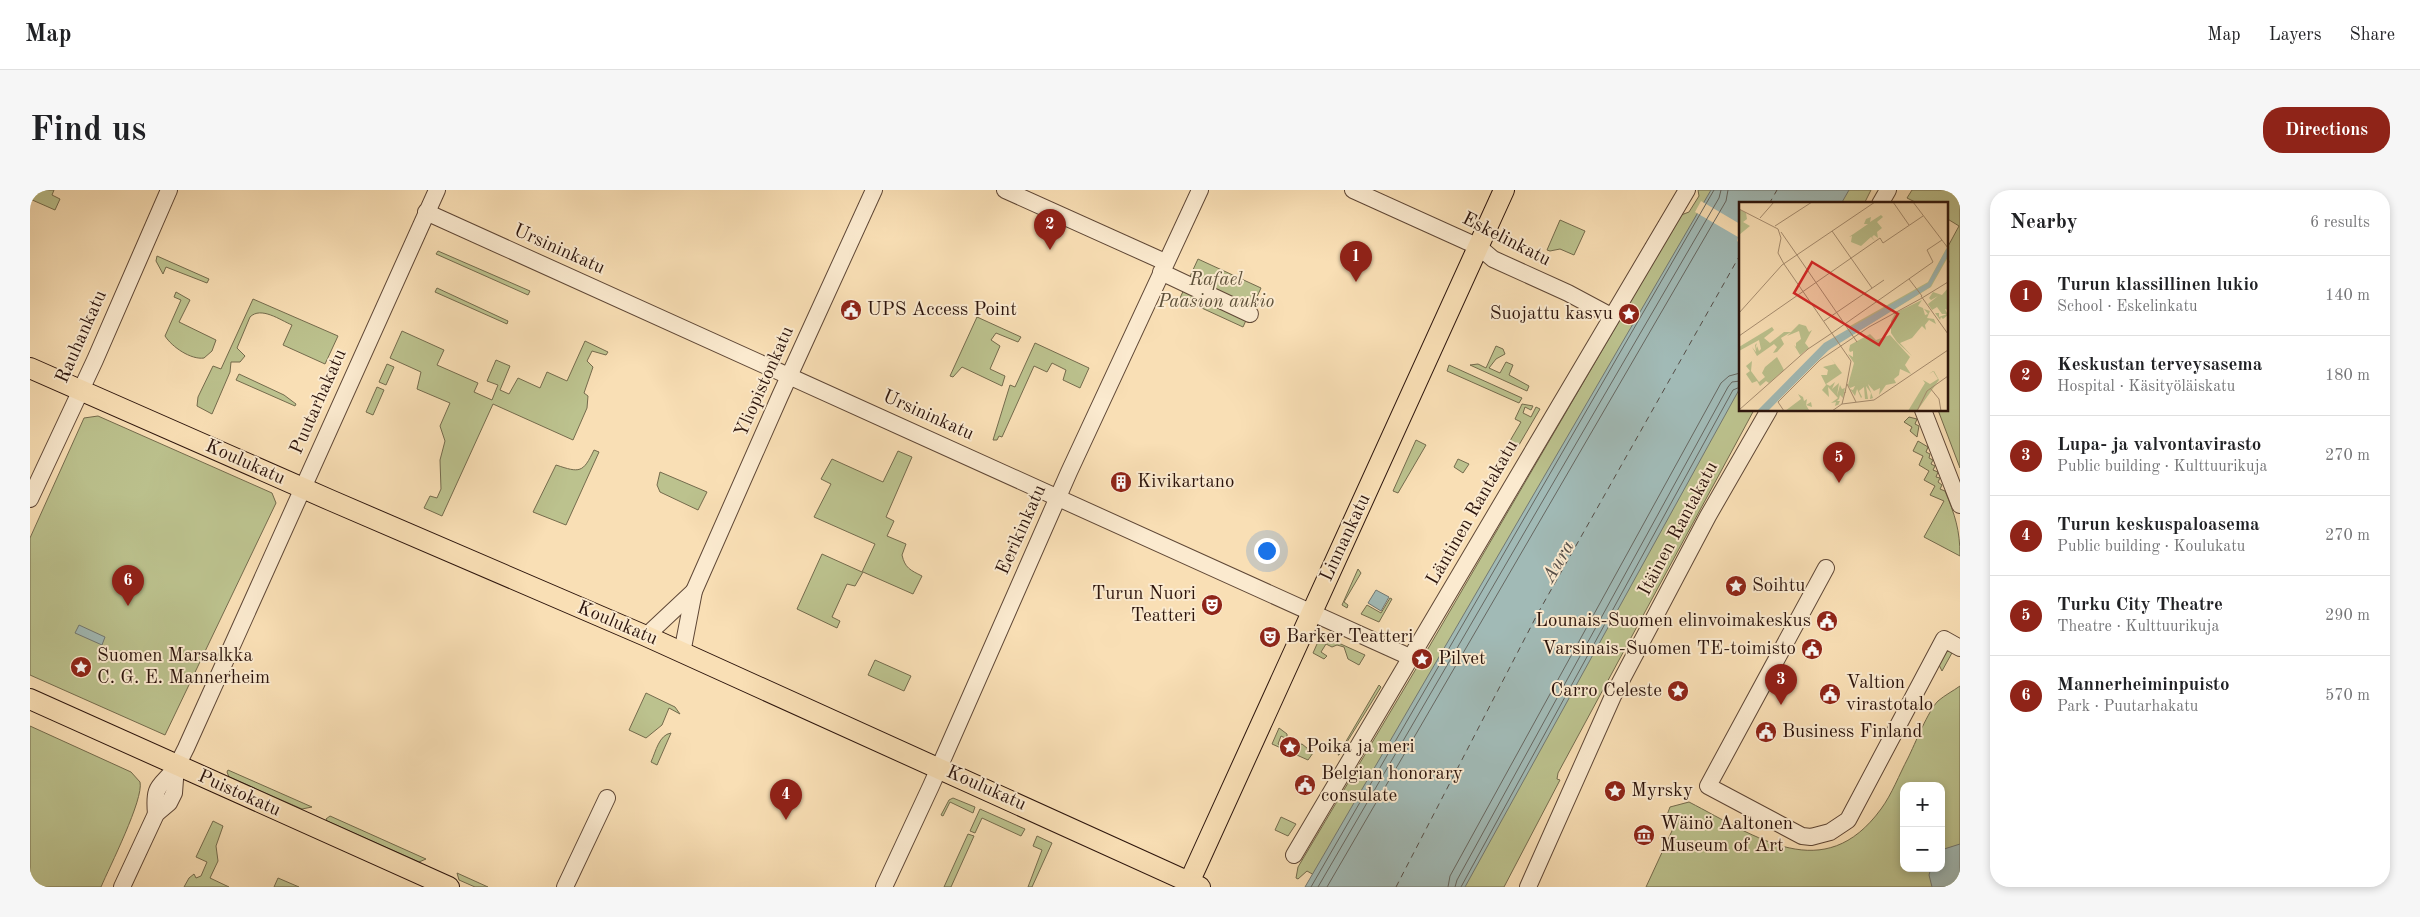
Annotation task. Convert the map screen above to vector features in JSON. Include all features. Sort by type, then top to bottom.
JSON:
[{"type":"main road","name":"Linnankatu","points":[[1193,885],[1312,612],[1504,190]]},
{"type":"main road","name":"Koulukatu","points":[[30,368],[682,652],[1193,885]]},
{"type":"main road","name":"Puistokatu","points":[[30,699],[449,887]]},
{"type":"street","name":"Rauhankatu","points":[[30,499],[81,390],[169,190]]},
{"type":"street","name":"Puutarhakatu","points":[[122,887],[156,814],[169,803],[174,793],[176,766],[247,615],[436,190]]},
{"type":"street","name":"Yliopistonkatu","points":[[682,652],[694,591],[874,190]]},
{"type":"street","points":[[1005,190],[1163,267],[1250,314]]},
{"type":"street","name":"Eerikinkatu","points":[[884,887],[939,768],[1058,497],[1200,190]]},
{"type":"street","name":"Eskelinkatu","points":[[1354,190],[1479,247],[1493,259],[1568,293],[1611,316]]},
{"type":"street","name":"Läntinen Rantakatu","points":[[1294,855],[1687,190]]},
{"type":"street","points":[[1881,202],[1888,190]]},
{"type":"street","name":"Ursininkatu","points":[[426,212],[1412,658]]},
{"type":"street","name":"Itäinen Rantakatu","points":[[1528,887],[1613,696],[1708,516],[1768,411]]},
{"type":"street","points":[[1923,411],[1960,505]]},
{"type":"street","points":[[1826,568],[1708,786],[1802,836],[1821,835],[1837,829],[1848,820],[1944,639],[1960,648]]},
{"type":"street","name":"Yliopistonkatu","points":[[646,636],[694,591]]},
{"type":"street","points":[[565,887],[607,798]]},
{"type":"green space","points":[[32,190],[54,190],[52,195],[60,199],[55,210],[30,199]]},
{"type":"green space","points":[[1698,190],[1871,190],[1865,202],[1739,202],[1739,411],[1753,411],[1558,773],[1557,779],[1560,780],[1504,887],[1335,887],[1307,871],[1298,879],[1296,878],[1298,867],[1429,647],[1681,215],[1689,212],[1699,196]]},
{"type":"green space","points":[[1912,190],[1960,190],[1960,468],[1938,411],[1948,411],[1948,246],[1959,226],[1948,219],[1948,202],[1915,202],[1907,198]]},
{"type":"green space","points":[[1560,220],[1585,231],[1574,255],[1560,249],[1547,250]]},
{"type":"green space","points":[[438,251],[530,291],[528,295],[436,254]]},
{"type":"green space","points":[[157,256],[209,279],[207,283],[166,267],[163,274],[156,261]]},
{"type":"green space","name":"Rafael Paasion aukio","points":[[1198,259],[1261,288],[1243,327],[1180,298]]},
{"type":"green space","points":[[437,288],[508,321],[507,324],[435,292]]},
{"type":"green space","points":[[176,292],[190,300],[179,322],[216,340],[212,351],[204,358],[193,357],[182,352],[165,336],[181,300],[174,297]]},
{"type":"green space","points":[[253,299],[338,336],[325,364],[283,345],[292,325],[265,313],[254,314],[250,317],[237,348],[245,356],[240,362],[231,362],[230,372],[212,414],[197,406],[198,397],[213,366],[221,369]]},
{"type":"green space","points":[[977,317],[1021,337],[1018,342],[996,333],[991,340],[1000,346],[990,369],[1005,376],[1002,386],[962,367],[953,377],[950,376]]},
{"type":"green space","points":[[402,331],[444,350],[437,365],[478,383],[474,392],[492,400],[498,385],[487,381],[496,360],[510,366],[500,390],[509,394],[518,378],[540,388],[547,372],[567,381],[585,341],[608,352],[606,355],[592,351],[587,361],[593,367],[584,393],[588,396],[587,408],[573,440],[493,404],[442,516],[424,508],[430,496],[437,498],[441,489],[440,460],[445,441],[440,426],[450,403],[417,389],[421,372],[390,358]]},
{"type":"green space","points":[[1035,343],[1089,368],[1080,388],[1063,380],[1066,370],[1052,363],[1047,372],[1034,366],[1002,437],[999,436],[997,440],[993,440],[1010,385],[1015,387]]},
{"type":"green space","points":[[1496,346],[1503,349],[1505,354],[1496,359],[1489,368],[1500,373],[1506,362],[1513,365],[1509,375],[1529,386],[1527,391],[1470,365],[1478,364],[1486,368]]},
{"type":"green space","points":[[387,364],[394,367],[386,385],[379,382]]},
{"type":"green space","points":[[1449,365],[1522,398],[1519,403],[1447,371]]},
{"type":"green space","points":[[239,374],[284,395],[296,404],[295,406],[236,380]]},
{"type":"green space","points":[[377,387],[384,390],[373,415],[366,412]]},
{"type":"green space","points":[[1522,404],[1533,406],[1531,410],[1525,407],[1523,413],[1531,417],[1536,407],[1540,409],[1516,450],[1507,446],[1521,422],[1515,419]]},
{"type":"green space","points":[[98,416],[272,493],[276,503],[165,735],[30,675],[30,538],[84,418]]},
{"type":"green space","points":[[1909,417],[1917,419],[1915,424],[1919,426],[1917,437],[1910,431],[1912,427],[1904,422]]},
{"type":"green space","points":[[1416,440],[1426,445],[1398,493],[1393,491]]},
{"type":"green space","points":[[1918,441],[1928,447],[1926,452],[1930,454],[1929,458],[1933,460],[1931,464],[1935,466],[1933,470],[1938,472],[1936,477],[1940,478],[1938,482],[1942,485],[1940,489],[1945,491],[1952,508],[1958,530],[1960,556],[1924,537],[1944,501],[1930,495],[1935,486],[1924,480],[1929,471],[1919,465],[1923,456],[1913,451]]},
{"type":"green space","points":[[594,450],[599,452],[566,525],[533,512],[556,465],[576,470],[580,469],[587,463]]},
{"type":"green space","points":[[898,451],[912,457],[886,517],[894,521],[887,536],[906,544],[902,555],[906,566],[922,576],[913,594],[863,572],[855,586],[847,584],[832,617],[840,621],[837,628],[797,609],[822,554],[862,572],[875,544],[814,517],[831,484],[821,479],[832,459],[883,482]]},
{"type":"green space","points":[[1458,459],[1469,464],[1463,473],[1454,467]]},
{"type":"green space","points":[[660,472],[707,492],[698,510],[660,492],[657,485]]},
{"type":"green space","points":[[1358,569],[1361,573],[1344,602],[1348,605],[1347,608],[1342,605]]},
{"type":"green space","points":[[1390,598],[1392,599],[1379,622],[1361,614],[1367,605],[1381,613]]},
{"type":"green space","points":[[1321,635],[1365,655],[1359,665],[1348,659],[1344,647],[1337,645],[1332,647],[1326,644],[1321,652],[1327,656],[1324,659],[1313,653]]},
{"type":"green space","points":[[1953,651],[1942,671],[1939,665],[1946,652]]},
{"type":"green space","points":[[875,660],[911,676],[904,691],[868,675]]},
{"type":"green space","points":[[1379,685],[1381,687],[1338,755]]},
{"type":"green space","points":[[1960,686],[1960,887],[1646,887],[1677,820],[1667,815],[1670,807],[1689,802],[1740,829],[1789,848],[1813,850],[1837,846],[1859,833],[1881,809],[1889,797],[1926,720],[1934,706]]},
{"type":"green space","points":[[646,693],[675,707],[680,714],[669,708],[662,725],[646,738],[629,730]]},
{"type":"green space","points":[[30,726],[131,772],[140,782],[140,791],[132,818],[101,887],[30,887]]},
{"type":"green space","points":[[1279,728],[1287,734],[1287,739],[1281,736],[1278,744],[1283,746],[1286,742],[1295,746],[1302,744],[1313,753],[1308,760],[1272,744]]},
{"type":"green space","points":[[671,733],[657,765],[651,762],[661,740]]},
{"type":"green space","points":[[228,770],[312,807],[302,809],[229,777]]},
{"type":"green space","points":[[953,798],[975,807],[973,813],[950,802],[943,816],[941,815],[949,800]]},
{"type":"green space","points":[[980,809],[1025,829],[1021,836],[982,818],[975,833],[970,831]]},
{"type":"green space","points":[[330,816],[426,859],[419,862],[327,821],[326,819]]},
{"type":"green space","points":[[1281,817],[1296,824],[1288,836],[1275,830]]},
{"type":"green space","points":[[213,821],[223,826],[216,846],[218,861],[210,878],[229,887],[184,887],[189,878],[194,874],[196,878],[201,876],[207,862],[196,857]]},
{"type":"green space","points":[[968,834],[974,836],[951,887],[944,887]]},
{"type":"green space","points":[[1037,836],[1052,843],[1032,887],[1028,887],[1042,850],[1033,846]]},
{"type":"green space","points":[[457,873],[488,887],[475,887],[459,880]]},
{"type":"green space","points":[[278,878],[299,887],[274,887]]},
{"type":"water","name":"Aura","points":[[1711,190],[1849,190],[1842,202],[1739,202],[1739,390],[1465,887],[1305,887]]},
{"type":"water","points":[[1376,590],[1389,597],[1381,611],[1368,603]]},
{"type":"water","points":[[79,625],[105,637],[102,645],[75,633]]},
{"type":"water","points":[[1960,844],[1960,884],[1949,887],[1932,887],[1930,872],[1945,872],[1945,849]]},
{"type":"pier","points":[[1701,201],[1739,223],[1739,242],[1737,241],[1738,237],[1695,212]]},
{"type":"ferry route","points":[[1770,202],[1777,190]]},
{"type":"ferry route","points":[[1396,887],[1538,613],[1739,257]]},
{"type":"place","name":"Keskustan terveysasema","points":[[1050,250]]},
{"type":"place","name":"Turun klassillinen lukio","points":[[1356,282]]},
{"type":"place","name":"UPS Access Point","points":[[851,310]]},
{"type":"place","name":"Suojattu kasvu","points":[[1629,314]]},
{"type":"place","name":"Kivikartano","points":[[1121,482]]},
{"type":"place","name":"Turku City Theatre","points":[[1839,483]]},
{"type":"place","name":"Soihtu","points":[[1736,586]]},
{"type":"place","name":"Turun Nuori Teatteri","points":[[1212,605]]},
{"type":"place","name":"Mannerheiminpuisto","points":[[128,606]]},
{"type":"place","name":"Lounais-Suomen elinvoimakeskus","points":[[1827,621]]},
{"type":"place","name":"Barker Teatteri","points":[[1270,637]]},
{"type":"place","name":"Varsinais-Suomen TE-toimisto","points":[[1812,649]]},
{"type":"place","name":"Pilvet","points":[[1422,659]]},
{"type":"place","name":"Suomen Marsalkka C. G. E. Mannerheim","points":[[81,667]]},
{"type":"place","name":"Carro Celeste","points":[[1678,691]]},
{"type":"place","name":"Valtion virastotalo","points":[[1830,694]]},
{"type":"place","name":"Lupa- ja valvontavirasto","points":[[1781,705]]},
{"type":"place","name":"Business Finland","points":[[1766,732]]},
{"type":"place","name":"Poika ja meri","points":[[1290,747]]},
{"type":"place","name":"Belgian honorary consulate","points":[[1305,785]]},
{"type":"place","name":"Myrsky","points":[[1615,791]]},
{"type":"place","name":"Turun keskuspaloasema","points":[[786,820]]},
{"type":"place","name":"Wäinö Aaltonen Museum of Art","points":[[1644,835]]}]
